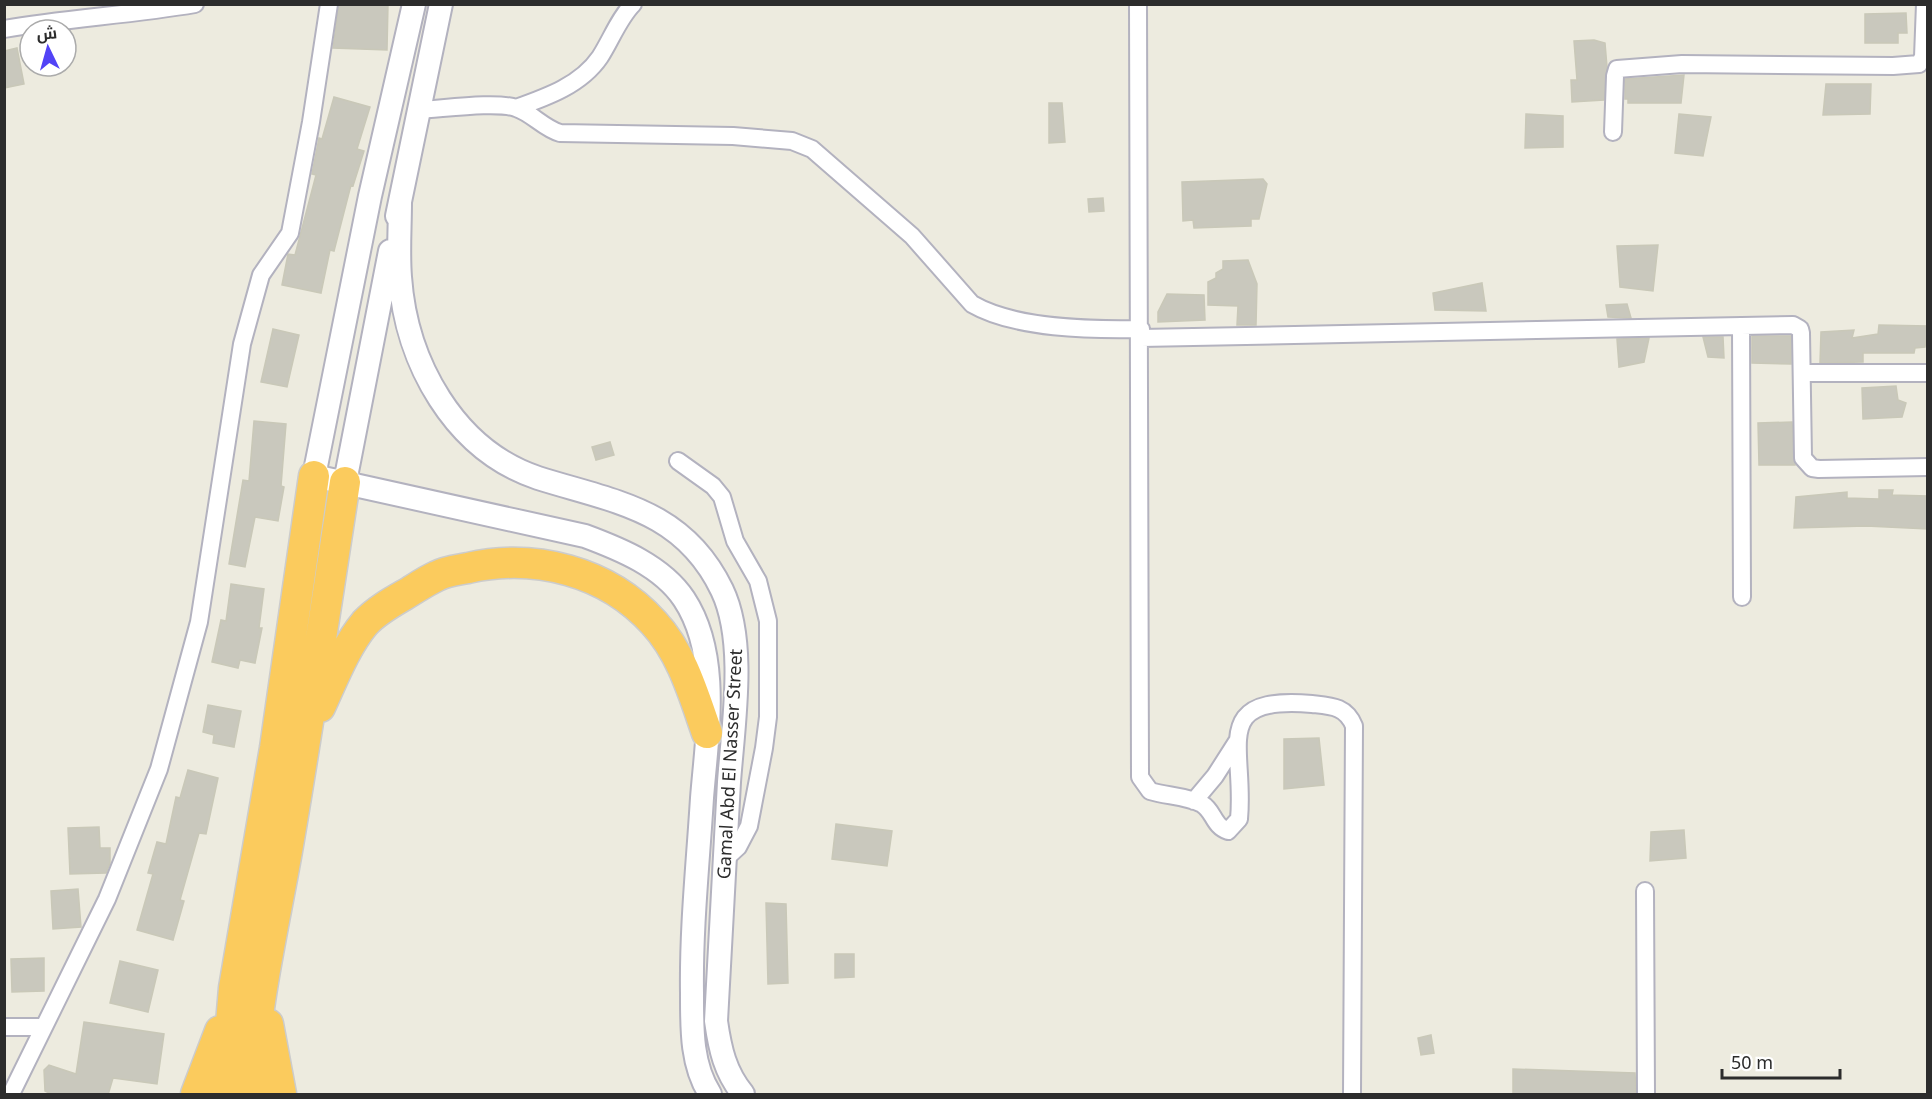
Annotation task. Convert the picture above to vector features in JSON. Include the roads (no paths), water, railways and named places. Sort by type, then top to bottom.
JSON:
[{"type":"highway","points":[[252,1095],[253,1064],[249,989],[274,748],[314,476]]},
{"type":"highway","points":[[225,1095],[305,743],[345,482]]},
{"type":"highway","points":[[305,743],[350,646],[366,622],[389,604],[438,575],[489,563],[522,562],[584,574],[635,605],[656,624],[688,681],[707,733]]},
{"type":"highway","points":[[196,1095],[249,989]]},
{"type":"highway","points":[[249,989],[280,1095]]},
{"type":"main road","points":[[314,476],[370,196],[414,4]]},
{"type":"main road","points":[[345,482],[441,4]]},
{"type":"main road","name":"Gamal Abd El Nasser Street","points":[[400,202],[400,277],[403,299],[423,374],[451,416],[486,450],[508,465],[537,477],[600,495],[653,515],[695,550],[722,590],[734,636],[734,696],[716,1021],[720,1049],[731,1080],[743,1095]]},
{"type":"main road","name":"Gamal Abd El Nasser Street","points":[[314,476],[585,536],[615,547],[639,560],[670,584],[683,598],[703,645],[706,666],[707,733],[691,966],[696,1060],[710,1095]]},
{"type":"street","points":[[4,29],[58,20],[152,12],[195,4]]},
{"type":"street","points":[[11,1095],[42,1027],[107,898],[159,768],[199,622],[242,344],[261,276],[290,233],[311,122],[329,4]]},
{"type":"street","points":[[418,110],[516,108],[567,87],[584,75],[598,60],[633,4]]},
{"type":"street","points":[[1138,4],[1141,333],[1140,777],[1150,791],[1194,801],[1204,806],[1215,823],[1228,831],[1237,824],[1240,814],[1238,741],[1240,724],[1246,714],[1272,702],[1335,706],[1347,714],[1354,726],[1352,1095]]},
{"type":"street","points":[[1613,132],[1617,69],[1682,64],[1893,66],[1919,64],[1923,57],[1925,4]]},
{"type":"street","points":[[516,108],[550,131],[560,133],[679,134],[792,141],[812,149],[860,188],[912,236],[972,304],[982,310],[1032,322],[1091,330],[1141,333],[1797,327],[1801,333],[1803,373],[1803,458],[1812,468],[1928,467]]},
{"type":"street","points":[[1741,326],[1742,597]]},
{"type":"street","points":[[1803,373],[1928,373]]},
{"type":"street","points":[[678,461],[713,486],[722,497],[735,541],[758,581],[768,621],[768,717],[764,748],[749,826],[743,840],[725,860]]},
{"type":"street","points":[[1194,801],[1215,776],[1238,741]]},
{"type":"street","points":[[1645,891],[1646,1095]]},
{"type":"street","points":[[4,1027],[42,1027]]}]
